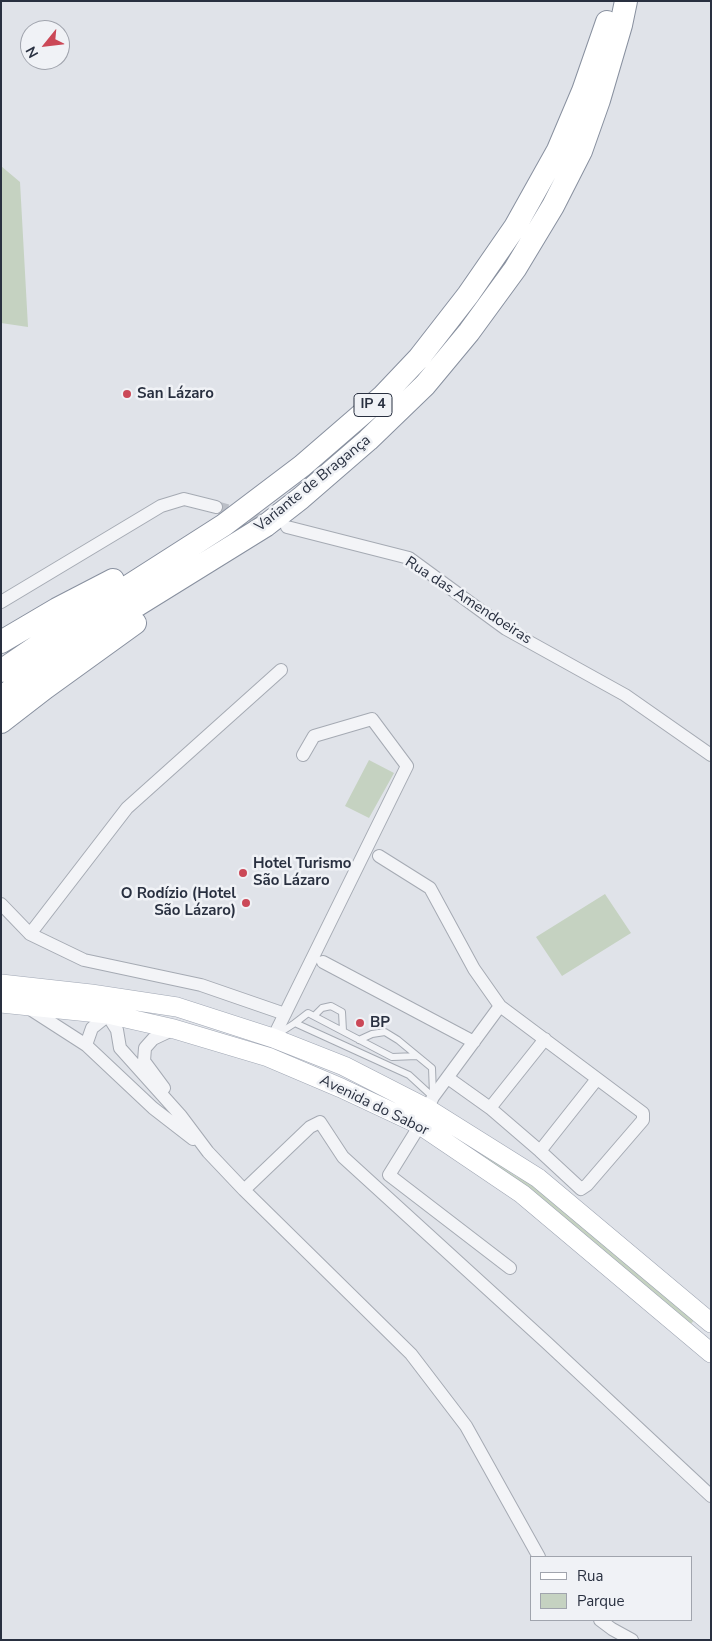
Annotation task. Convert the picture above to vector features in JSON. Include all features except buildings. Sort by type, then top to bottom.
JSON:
[{"type":"highway","name":"Variante de Bragança","points":[[1,672],[220,516],[302,466],[383,396],[419,358],[468,295],[515,227],[558,150],[583,91],[612,1]]},
{"type":"highway","name":"Variante de Bragança","points":[[1,698],[29,676],[82,640],[276,527],[302,498],[368,440],[424,386],[469,332],[515,269],[553,206],[581,151],[599,100],[626,1]]},
{"type":"highway","points":[[1,642],[220,516]]},
{"type":"highway","points":[[1,722],[45,688],[212,569],[276,527]]},
{"type":"main road","name":"Avenida do Sabor","points":[[1,984],[91,994],[177,1007],[273,1038],[344,1066],[427,1111],[538,1178],[711,1323]]},
{"type":"main road","name":"Avenida do Sabor","points":[[1,1003],[108,1014],[174,1029],[268,1057],[340,1088],[427,1111],[522,1194],[711,1353]]},
{"type":"street","points":[[1,602],[161,506],[184,498],[220,516]]},
{"type":"street","name":"Rua das Amendoeiras","points":[[276,527],[408,558],[506,629],[624,695],[711,755]]},
{"type":"street","points":[[30,934],[127,808],[281,670]]},
{"type":"street","points":[[273,1038],[290,1018],[382,814],[407,766],[372,719],[314,736],[303,755]]},
{"type":"street","points":[[379,856],[430,888],[474,969],[500,1006],[643,1113],[642,1120],[587,1185],[580,1189],[490,1108],[448,1078]]},
{"type":"street","points":[[1,904],[30,934],[84,960],[201,985],[290,1018]]},
{"type":"street","points":[[323,962],[474,1042]]},
{"type":"street","points":[[91,994],[108,1014],[118,1030],[120,1048],[180,1116],[208,1152],[244,1190],[411,1354],[466,1426],[538,1556]]},
{"type":"street","points":[[86,1045],[92,1028],[108,1014],[124,1005],[156,1011],[177,1007]]},
{"type":"street","points":[[25,1006],[86,1045],[153,1108],[208,1152]]},
{"type":"street","points":[[500,1006],[448,1078],[389,1175],[510,1268]]},
{"type":"street","points":[[174,1029],[153,1039],[145,1048],[144,1061],[159,1079],[180,1116]]},
{"type":"street","points":[[490,1108],[545,1040]]},
{"type":"street","points":[[540,1151],[598,1079]]},
{"type":"street","points":[[244,1190],[310,1126],[320,1122],[343,1157],[711,1496]]},
{"type":"street","points":[[601,1621],[632,1640]]},
{"type":"lane","points":[[314,1016],[322,1008],[331,1006],[342,1012],[343,1031]]},
{"type":"lane","points":[[290,1018],[308,1013],[392,1057],[417,1056]]},
{"type":"lane","points":[[290,1018],[409,1075],[427,1111]]},
{"type":"lane","points":[[359,1040],[372,1034],[385,1032],[398,1040],[432,1068],[427,1111]]},
{"type":"green space","points":[[1,166],[20,182],[28,327],[1,323]]},
{"type":"green space","points":[[369,760],[394,773],[369,818],[345,806]]},
{"type":"green space","points":[[605,894],[631,933],[562,976],[536,937]]},
{"type":"green space","points":[[453,1135],[517,1177],[534,1184],[695,1319],[690,1325],[452,1137]]},
{"type":"tunnel","points":[[216,507],[272,523]]},
{"type":"place","name":"San Lázaro","points":[[127,394]]},
{"type":"place","name":"Hotel Turismo São Lázaro","points":[[243,873]]},
{"type":"place","name":"O Rodízio (Hotel São Lázaro)","points":[[246,903]]},
{"type":"place","name":"BP","points":[[360,1023]]}]
